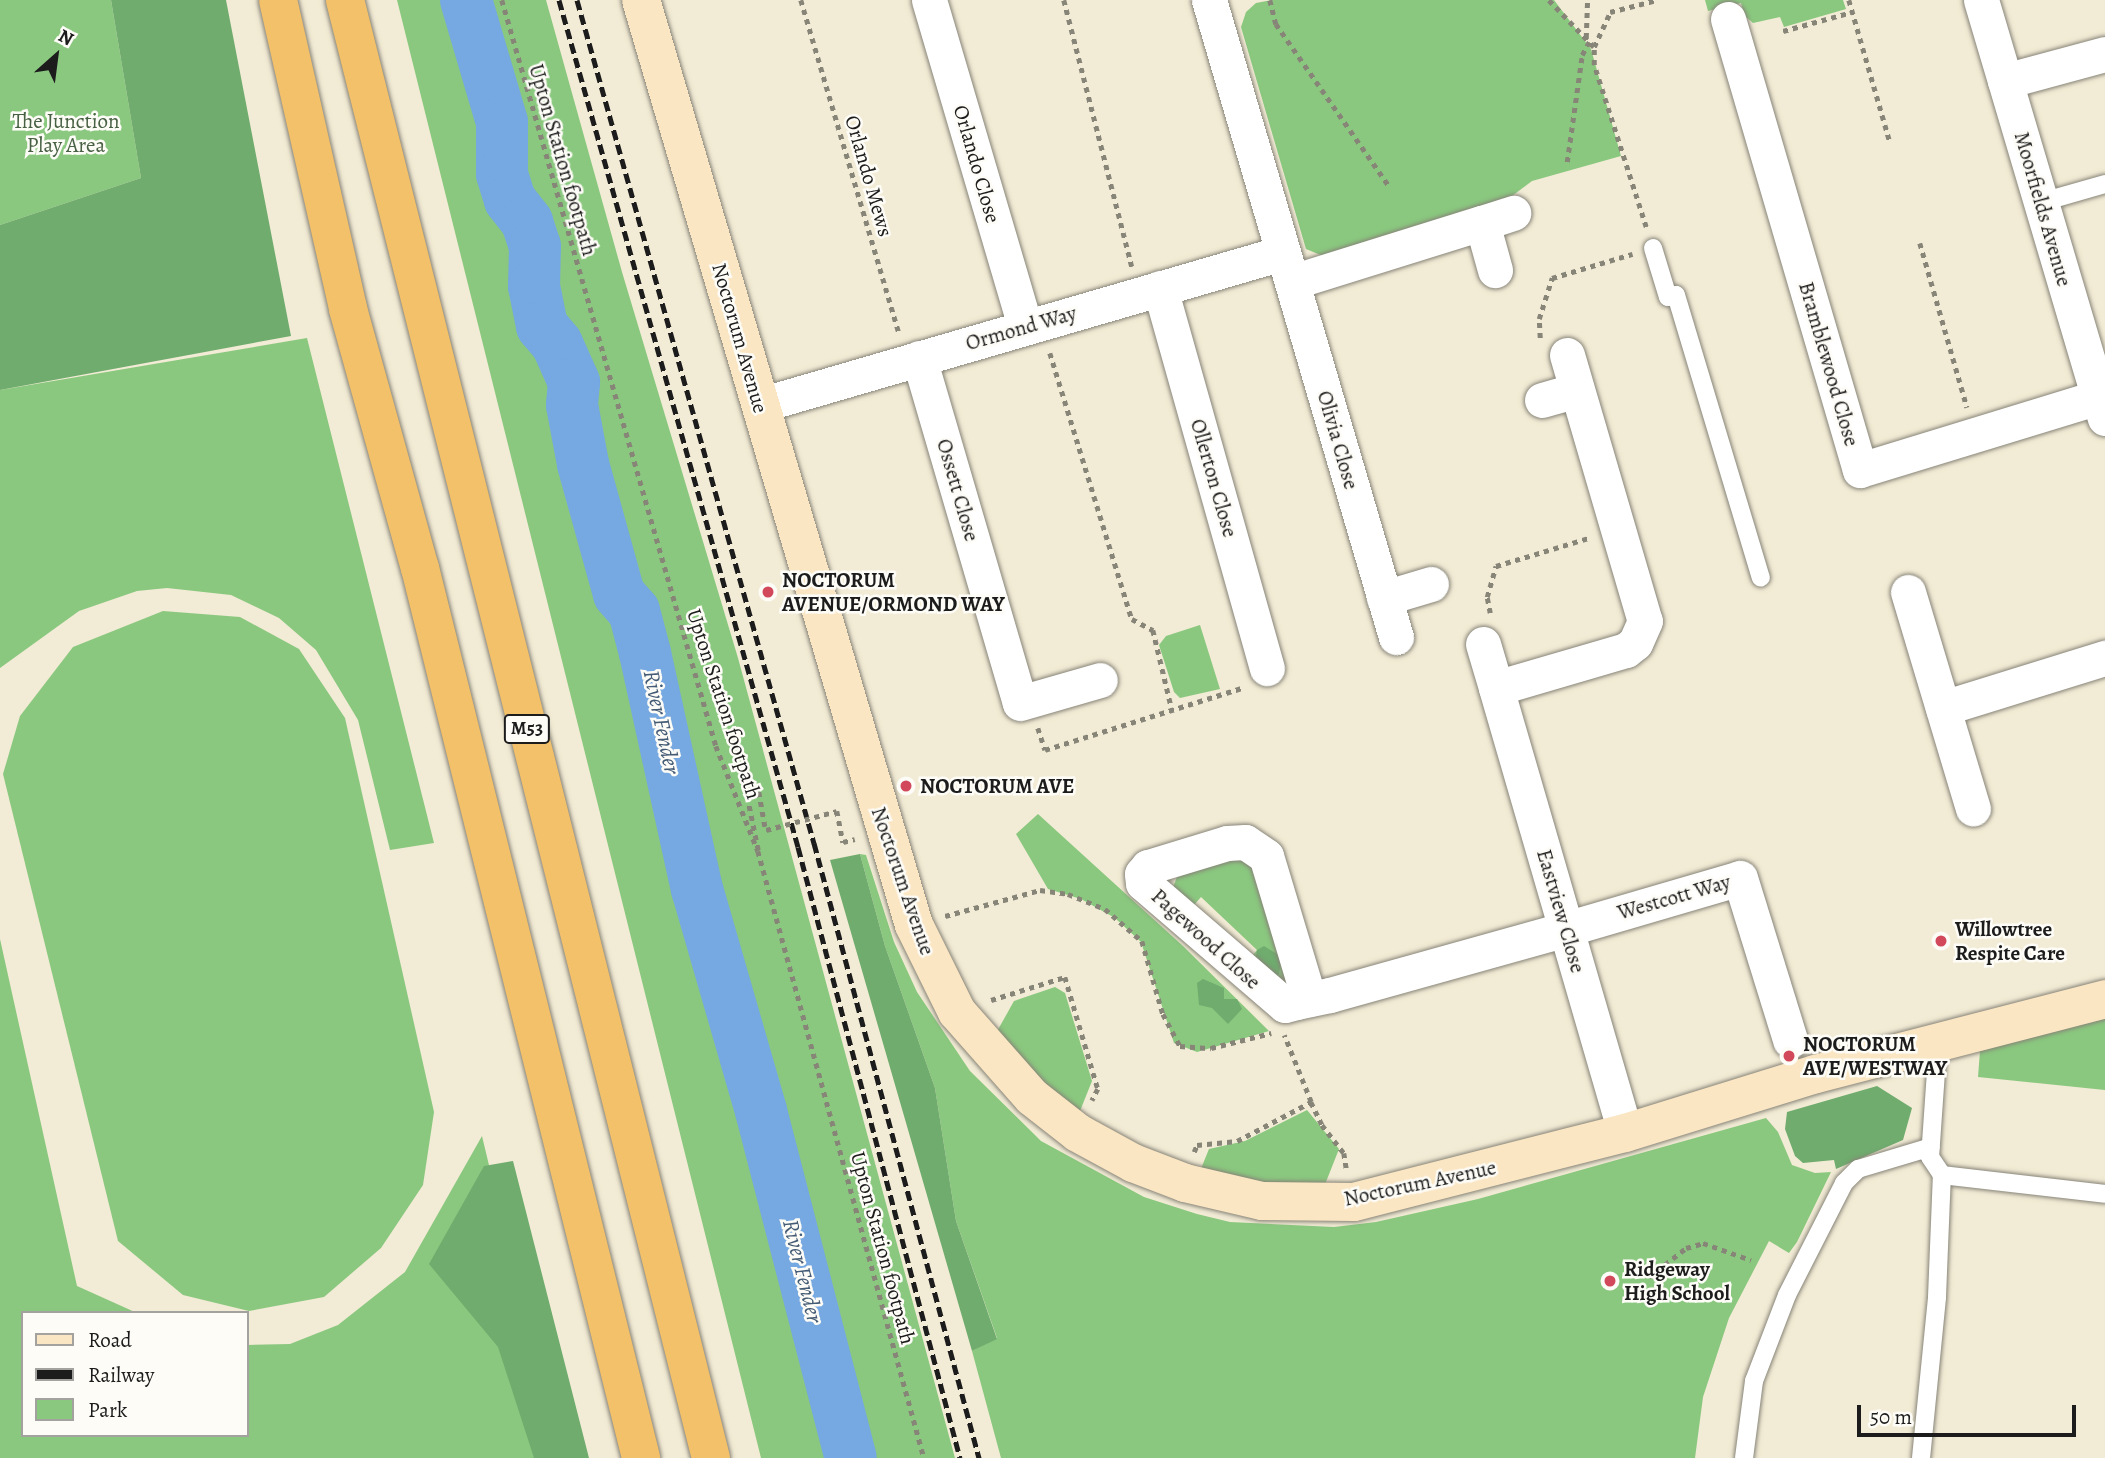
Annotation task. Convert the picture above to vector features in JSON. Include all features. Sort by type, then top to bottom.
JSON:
[{"type":"highway","points":[[278,0],[348,309],[420,568],[641,1458]]},
{"type":"highway","name":"M53","points":[[345,0],[710,1458]]},
{"type":"street","name":"Noctorum Avenue","points":[[641,0],[914,925],[957,1012],[1032,1097],[1078,1133],[1133,1163],[1185,1183],[1262,1200],[1354,1202],[1625,1133],[1753,1092],[2105,999]]},
{"type":"street","name":"Orlando Close","points":[[929,0],[1033,325]]},
{"type":"street","name":"Olivia Close","points":[[1209,0],[1396,637]]},
{"type":"street","name":"Moorfields Avenue","points":[[1981,0],[2042,202],[2091,319],[2102,407]]},
{"type":"street","name":"Bramblewood Close","points":[[1728,19],[1860,470],[1975,436],[2102,407]]},
{"type":"street","points":[[2005,82],[2105,54]]},
{"type":"street","points":[[1287,267],[1497,218],[1495,270]]},
{"type":"street","name":"Ormond Way","points":[[760,405],[1150,291],[1287,267]]},
{"type":"street","name":"Ollerton Close","points":[[1150,291],[1267,668]]},
{"type":"street","points":[[1496,688],[1614,654],[1635,643],[1645,621],[1567,355]]},
{"type":"street","name":"Ossett Close","points":[[913,360],[1020,704],[1030,701]]},
{"type":"street","points":[[1542,400],[1577,390]]},
{"type":"street","points":[[1384,598],[1431,584]]},
{"type":"street","points":[[1908,592],[1973,808]]},
{"type":"street","name":"Eastview Close","points":[[1483,644],[1625,1133]]},
{"type":"street","points":[[1943,708],[2105,658]]},
{"type":"street","points":[[1030,701],[1100,680]]},
{"type":"street","name":"Pagewood Close","points":[[1310,999],[1266,856],[1245,842],[1227,842],[1148,867],[1142,874],[1143,883],[1272,998],[1285,1005],[1310,999],[1566,929]]},
{"type":"street","name":"Westcott Way","points":[[1566,929],[1740,878],[1790,1040]]},
{"type":"lane","points":[[2042,202],[2105,184]]},
{"type":"lane","points":[[1653,248],[1668,297],[1676,295],[1761,578]]},
{"type":"lane","points":[[1921,1458],[1937,1297],[1942,1175],[1930,1157],[1938,1043]]},
{"type":"lane","points":[[1744,1458],[1754,1381],[1787,1296],[1844,1183],[1858,1169],[1931,1147]]},
{"type":"lane","points":[[1942,1175],[2105,1194]]},
{"type":"path","name":"Upton Station footpath","points":[[502,0],[716,746],[758,851],[924,1458]]},
{"type":"path","name":"Orlando Mews","points":[[801,0],[913,360]]},
{"type":"path","points":[[1064,0],[1150,291]]},
{"type":"path","points":[[1270,0],[1276,24],[1389,186]]},
{"type":"path","points":[[1549,0],[1594,47]]},
{"type":"path","points":[[1566,163],[1582,55],[1587,40],[1587,0]]},
{"type":"path","points":[[1567,355],[1566,351],[1547,357],[1539,334],[1552,278],[1653,248],[1594,65],[1594,47],[1610,12],[1657,0]]},
{"type":"path","points":[[1849,0],[1890,142]]},
{"type":"path","points":[[1783,31],[1852,12]]},
{"type":"path","points":[[1920,243],[1975,436]]},
{"type":"path","points":[[1033,325],[1132,619],[1153,630],[1172,710]]},
{"type":"path","points":[[1483,644],[1495,639],[1487,597],[1496,566],[1619,528]]},
{"type":"path","points":[[1030,701],[1045,750],[1270,679],[1267,668]]},
{"type":"path","points":[[758,851],[760,842],[747,797],[759,792],[766,830],[837,811],[843,842]]},
{"type":"path","points":[[914,925],[1040,890],[1068,894],[1105,909],[1142,941],[1167,1024],[1181,1046],[1211,1048],[1282,1031],[1311,1102],[1343,1153],[1354,1202]]},
{"type":"path","points":[[957,1012],[1065,977],[1098,1089],[1078,1133]]},
{"type":"path","points":[[1185,1183],[1196,1145],[1237,1141],[1311,1102]]},
{"type":"path","points":[[1649,1277],[1686,1248],[1703,1243],[1751,1260]]},
{"type":"green space","name":"The Junction Play Area","points":[[0,0],[111,0],[141,178],[0,225]]},
{"type":"green space","points":[[111,0],[226,0],[291,336],[0,390],[0,225],[141,178]]},
{"type":"green space","points":[[397,0],[546,0],[622,272],[738,658],[955,1458],[761,1458]]},
{"type":"green space","points":[[1272,0],[1554,0],[1591,49],[1621,156],[1532,181],[1512,196],[1323,256],[1306,249],[1241,27],[1246,12],[1256,3]]},
{"type":"green space","points":[[1705,0],[1843,0],[1846,9],[1784,27],[1780,17],[1753,23],[1744,15],[1741,3],[1708,11]]},
{"type":"green space","points":[[307,338],[434,843],[390,850],[358,720],[316,650],[279,618],[231,595],[167,588],[137,591],[79,611],[0,668],[0,390]]},
{"type":"green space","points":[[163,611],[240,617],[299,649],[345,718],[434,1112],[423,1185],[381,1248],[324,1297],[249,1311],[183,1295],[118,1241],[3,774],[20,716],[73,647]]},
{"type":"green space","points":[[1200,625],[1220,689],[1180,698],[1174,692],[1159,645],[1166,636]]},
{"type":"green space","points":[[1038,814],[1183,946],[1269,1031],[1197,1052],[1174,1043],[1141,942],[1115,918],[1081,899],[1048,889],[1016,834]]},
{"type":"green space","points":[[860,854],[866,855],[894,942],[917,992],[970,1071],[1041,1141],[1144,1197],[1197,1214],[1230,1222],[1334,1227],[1376,1222],[1478,1199],[1766,1118],[1778,1132],[1792,1165],[1815,1173],[1831,1172],[1797,1242],[1789,1253],[1769,1241],[1729,1318],[1703,1397],[1695,1458],[1001,1458],[972,1351],[997,1338],[956,1221],[935,1088],[885,946]]},
{"type":"green space","points":[[860,854],[885,946],[935,1088],[956,1221],[997,1339],[972,1351],[830,860]]},
{"type":"green space","points":[[1226,858],[1243,860],[1258,874],[1286,980],[1281,988],[1244,966],[1257,950],[1201,897],[1187,913],[1171,893],[1178,874]]},
{"type":"green space","points":[[0,939],[77,1286],[133,1311],[21,1311],[21,1437],[248,1437],[248,1345],[290,1344],[338,1325],[405,1272],[482,1136],[559,1458],[0,1458]]},
{"type":"green space","points":[[1264,946],[1282,957],[1279,974],[1269,986],[1253,973],[1257,950]]},
{"type":"green space","points":[[1203,979],[1224,988],[1224,999],[1237,999],[1242,1009],[1228,1024],[1212,1008],[1199,1005],[1197,983]]},
{"type":"green space","points":[[1055,987],[1065,993],[1092,1081],[1078,1116],[995,1035],[1014,1001]]},
{"type":"green space","points":[[2105,1018],[2105,1090],[1978,1077],[1980,1051]]},
{"type":"green space","points":[[1877,1086],[1912,1108],[1903,1140],[1836,1169],[1834,1160],[1803,1163],[1795,1156],[1785,1129],[1787,1112]]},
{"type":"green space","points":[[1307,1110],[1339,1149],[1322,1192],[1198,1176],[1209,1149],[1245,1141]]},
{"type":"green space","points":[[513,1161],[589,1458],[534,1458],[498,1347],[429,1264],[484,1166]]},
{"type":"waterway","name":"River Fender","points":[[466,0],[502,122],[502,174],[510,200],[527,222],[535,246],[534,286],[542,326],[557,344],[574,382],[572,405],[583,464],[619,594],[634,611],[697,889],[761,1111],[851,1458]]},
{"type":"railway","points":[[559,0],[798,847],[960,1458]]},
{"type":"railway","points":[[577,0],[814,843],[979,1458]]},
{"type":"place","name":"NOCTORUM AVENUE/ORMOND WAY","points":[[768,592]]},
{"type":"place","name":"NOCTORUM AVE","points":[[906,786]]},
{"type":"place","name":"Willowtree Respite Care","points":[[1941,941]]},
{"type":"place","name":"NOCTORUM AVE/WESTWAY","points":[[1789,1056]]},
{"type":"place","name":"Ridgeway High School","points":[[1610,1281]]}]
